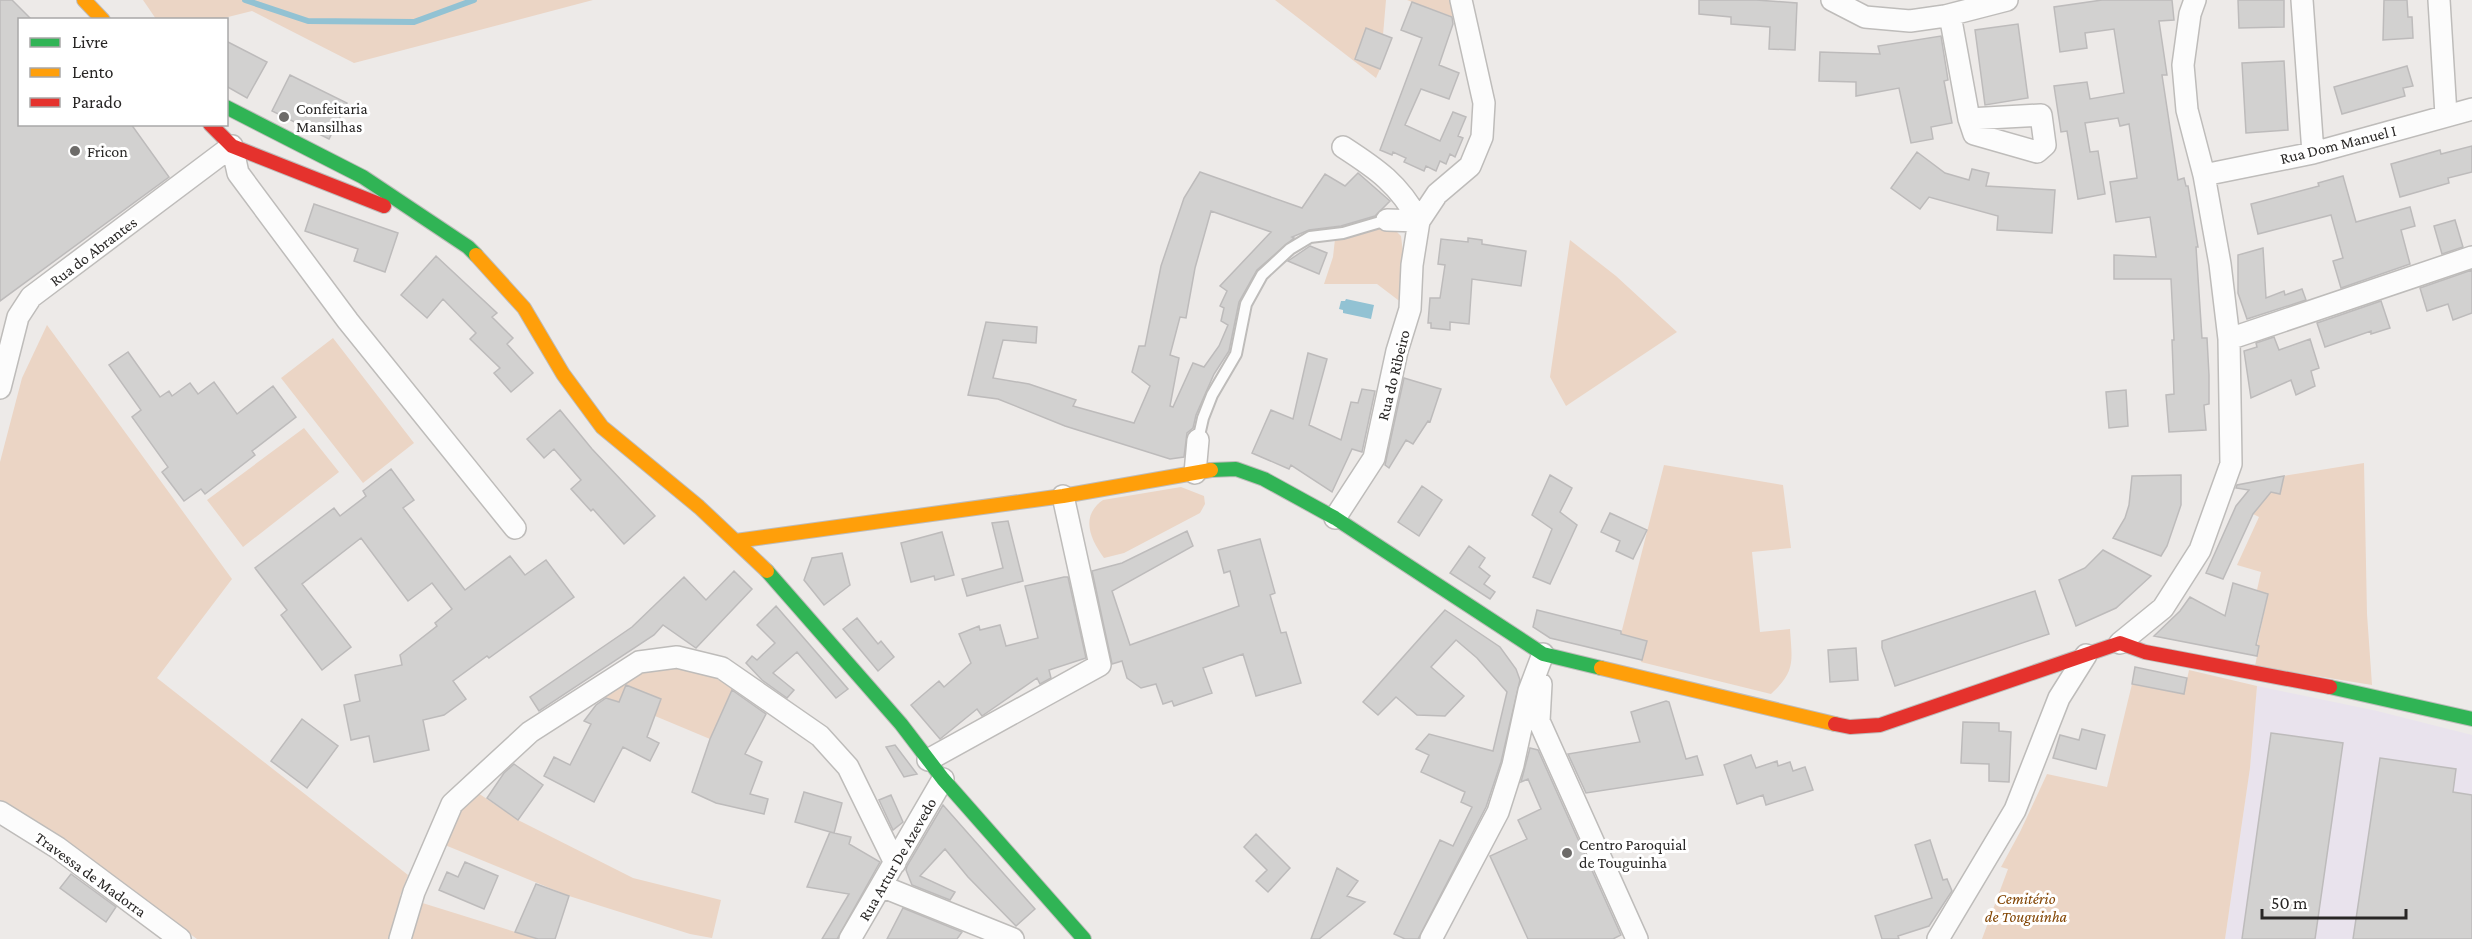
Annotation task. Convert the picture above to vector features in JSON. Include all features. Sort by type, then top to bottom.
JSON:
[{"type":"street","points":[[84,0],[101,18]]},
{"type":"street","name":"Rua do Ribeiro","points":[[1335,518],[1374,458],[1396,351],[1410,309],[1412,265],[1419,221],[1437,194],[1470,166],[1482,137],[1484,103],[1461,0]]},
{"type":"street","points":[[1832,0],[1865,17],[1910,21],[1950,15],[2007,0]]},
{"type":"street","points":[[736,541],[1063,496],[1195,472],[1236,469],[1264,479],[1335,518],[1543,654],[1850,727],[1880,725],[2120,643],[2163,608],[2200,550],[2231,464],[2229,339],[2220,264],[2204,175],[2187,110],[2183,65],[2190,14],[2195,0]]},
{"type":"street","points":[[2302,0],[2313,153]]},
{"type":"street","points":[[2439,0],[2446,115]]},
{"type":"street","points":[[1950,15],[1969,119]]},
{"type":"street","name":"Rua Dom Manuel I","points":[[2204,175],[2313,153],[2472,109]]},
{"type":"street","points":[[228,110],[241,132],[263,160],[396,211],[455,239]]},
{"type":"street","points":[[218,126],[241,132],[363,177],[468,247],[524,308],[563,374],[602,427],[699,507],[786,584],[928,760],[1084,939]]},
{"type":"street","points":[[241,132],[238,173],[348,321],[515,528]]},
{"type":"street","name":"Rua do Abrantes","points":[[0,388],[18,317],[31,297],[241,132]]},
{"type":"street","points":[[1343,147],[1378,169],[1396,186],[1419,221]]},
{"type":"street","points":[[1387,220],[1419,221]]},
{"type":"street","points":[[2229,339],[2472,257]]},
{"type":"street","points":[[1195,472],[1198,440]]},
{"type":"street","points":[[928,760],[1100,665],[1063,496]]},
{"type":"street","points":[[795,547],[807,532]]},
{"type":"street","points":[[2120,643],[2145,652],[2320,685],[2472,719]]},
{"type":"street","points":[[1431,939],[1498,812],[1513,765],[1529,691],[1543,654]]},
{"type":"street","points":[[1543,654],[1539,721],[1637,939]]},
{"type":"street","points":[[1938,939],[2015,810],[2059,698],[2086,655]]},
{"type":"street","points":[[400,939],[414,892],[452,804],[530,732],[639,662],[677,657],[722,668],[820,736],[848,766],[895,863]]},
{"type":"street","name":"Rua Artur De Azevedo","points":[[850,939],[944,779]]},
{"type":"street","name":"Travessa de Madorra","points":[[0,812],[58,848],[180,939]]},
{"type":"street","points":[[881,886],[1013,939]]},
{"type":"lane","points":[[1198,440],[1212,395],[1236,354],[1246,304],[1262,275],[1290,249],[1310,237],[1343,233],[1387,220]]},
{"type":"shaded area","points":[[2257,686],[2377,711],[2472,735],[2472,939],[2225,939],[2250,768]]},
{"type":"green space","points":[[143,0],[593,0],[354,63],[252,11],[224,18],[155,18]]},
{"type":"green space","points":[[1275,0],[1386,0],[1383,35],[1366,29],[1355,59],[1380,69],[1376,78]]},
{"type":"green space","points":[[1407,0],[1451,0],[1456,18],[1412,2]]},
{"type":"green space","points":[[1390,225],[1401,236],[1404,261],[1402,303],[1377,284],[1324,284],[1333,257],[1335,239]]},
{"type":"green space","points":[[1570,240],[1616,276],[1677,332],[1566,406],[1550,377]]},
{"type":"green space","points":[[47,325],[232,579],[157,678],[408,875],[400,896],[538,939],[197,939],[46,829],[0,805],[0,462],[22,378]]},
{"type":"green space","points":[[333,338],[414,443],[363,483],[281,378]]},
{"type":"green space","points":[[304,428],[339,472],[243,547],[207,500]]},
{"type":"green space","points":[[2364,463],[2367,614],[2372,685],[2255,666],[2268,594],[2257,590],[2261,572],[2237,565],[2259,517],[2253,514],[2271,492],[2280,493],[2283,476]]},
{"type":"green space","points":[[1664,465],[1783,485],[1791,548],[1752,552],[1760,632],[1790,629],[1791,665],[1789,672],[1771,694],[1641,662],[1647,641],[1621,634]]},
{"type":"green space","points":[[1181,487],[1204,496],[1205,504],[1200,513],[1124,553],[1104,558],[1091,536],[1091,513],[1096,506],[1103,500]]},
{"type":"green space","points":[[642,666],[689,666],[733,688],[710,739],[655,716],[661,699],[626,685],[619,702],[602,697]]},
{"type":"green space","name":"Cemitério de Touguinha","points":[[2189,670],[2257,686],[2250,768],[2225,939],[1982,939],[2008,869],[2001,867],[2047,774],[2107,787],[2132,684],[2184,694]]},
{"type":"green space","points":[[475,791],[518,820],[633,878],[721,900],[712,938],[690,934],[569,896],[440,843]]},
{"type":"water","points":[[1346,299],[1374,305],[1371,319],[1343,313],[1343,310],[1339,309],[1341,301]]},
{"type":"building","name":"Fricon","points":[[0,0],[12,0],[30,18],[18,18],[18,126],[132,126],[169,177],[0,301]]},
{"type":"building","points":[[1699,0],[1797,3],[1795,50],[1769,49],[1770,27],[1731,24],[1731,17],[1699,14]]},
{"type":"building","points":[[2102,0],[2172,0],[2174,20],[2159,21],[2167,75],[2162,75],[2178,180],[2184,178],[2188,186],[2198,247],[2196,247],[2202,338],[2207,338],[2209,375],[2209,404],[2204,405],[2206,430],[2169,432],[2166,395],[2174,394],[2171,279],[2114,279],[2114,255],[2156,257],[2150,217],[2116,222],[2110,182],[2137,178],[2129,124],[2120,126],[2118,118],[2085,123],[2090,152],[2098,151],[2105,194],[2078,199],[2067,131],[2061,132],[2054,86],[2087,82],[2090,99],[2124,93],[2114,29],[2085,33],[2087,48],[2060,52],[2054,7]]},
{"type":"building","points":[[2238,0],[2284,0],[2284,27],[2239,28]]},
{"type":"building","points":[[2384,0],[2407,0],[2408,17],[2412,17],[2413,38],[2383,40]]},
{"type":"building","points":[[1412,2],[1452,17],[1453,24],[1439,65],[1459,73],[1449,99],[1421,89],[1405,125],[1440,141],[1453,112],[1466,117],[1458,136],[1463,138],[1455,157],[1450,154],[1446,164],[1440,161],[1436,171],[1426,166],[1424,171],[1404,162],[1406,158],[1393,152],[1392,155],[1380,150],[1422,38],[1401,30]]},
{"type":"building","points":[[2018,24],[2028,98],[1985,105],[1975,30]]},
{"type":"building","points":[[1366,28],[1392,38],[1380,69],[1355,59]]},
{"type":"building","points":[[1941,36],[1948,80],[1944,81],[1952,123],[1931,127],[1933,139],[1911,143],[1899,88],[1856,96],[1856,82],[1819,81],[1820,52],[1880,54],[1878,46]]},
{"type":"building","points":[[228,42],[267,62],[247,98],[228,87]]},
{"type":"building","points":[[2284,61],[2288,130],[2246,133],[2242,63]]},
{"type":"building","points":[[2407,66],[2413,86],[2403,88],[2405,96],[2342,114],[2334,87]]},
{"type":"building","points":[[290,75],[347,103],[329,139],[272,111]]},
{"type":"building","points":[[2472,146],[2472,172],[2448,178],[2449,183],[2400,197],[2391,164],[2440,150],[2441,154]]},
{"type":"building","points":[[1917,152],[1945,173],[1969,180],[1972,169],[1989,173],[1986,186],[2055,190],[2052,233],[1997,230],[1998,216],[1929,197],[1920,209],[1891,188]]},
{"type":"building","points":[[1200,172],[1302,208],[1325,174],[1345,186],[1358,173],[1390,201],[1375,216],[1341,226],[1309,230],[1292,237],[1294,238],[1257,270],[1239,302],[1229,351],[1214,374],[1196,415],[1193,428],[1187,433],[1184,457],[1170,459],[1065,426],[998,399],[968,395],[986,322],[1037,327],[1036,343],[1003,340],[993,378],[1029,384],[1076,400],[1073,406],[1134,423],[1150,386],[1132,372],[1139,346],[1145,346],[1161,266],[1184,198]],"holes":[[[1211,211],[1271,232],[1220,286],[1227,291],[1220,306],[1224,308],[1221,321],[1228,325],[1219,346],[1204,367],[1193,363],[1173,407],[1170,406],[1179,358],[1170,355],[1180,317],[1186,318],[1195,268]]]},
{"type":"building","points":[[2343,176],[2356,222],[2410,207],[2415,226],[2401,230],[2410,264],[2341,288],[2333,261],[2343,258],[2331,215],[2258,234],[2251,204],[2319,186],[2318,183]]},
{"type":"building","points":[[314,204],[398,233],[385,272],[354,261],[358,249],[305,231]]},
{"type":"building","points":[[2455,220],[2463,247],[2442,254],[2434,226]]},
{"type":"building","points":[[1468,238],[1482,240],[1482,244],[1526,251],[1521,286],[1472,279],[1469,324],[1450,322],[1450,330],[1431,328],[1431,323],[1428,323],[1430,298],[1440,298],[1445,265],[1438,264],[1441,239],[1468,242]]},
{"type":"building","points":[[1310,246],[1327,253],[1319,274],[1288,261]]},
{"type":"building","points":[[2263,248],[2266,298],[2284,291],[2285,295],[2302,289],[2306,300],[2247,319],[2238,293],[2238,255]]},
{"type":"building","points":[[436,256],[497,313],[492,317],[513,338],[507,344],[533,373],[511,392],[494,373],[500,368],[470,339],[476,333],[443,299],[427,318],[401,295]]},
{"type":"building","points":[[2472,270],[2472,313],[2453,320],[2448,304],[2427,311],[2420,288]]},
{"type":"building","points":[[2381,301],[2390,328],[2371,334],[2371,331],[2325,347],[2317,323]]},
{"type":"building","points":[[2274,337],[2279,350],[2310,339],[2319,368],[2311,371],[2315,386],[2296,395],[2291,380],[2251,398],[2244,351],[2257,347],[2256,343]]},
{"type":"building","points":[[128,352],[160,397],[169,391],[172,396],[190,383],[198,394],[214,382],[237,414],[273,386],[296,417],[252,451],[255,455],[205,494],[201,489],[184,501],[162,472],[168,467],[132,417],[141,410],[109,365]]},
{"type":"building","points":[[1308,353],[1327,359],[1309,425],[1341,440],[1351,402],[1358,403],[1362,389],[1375,391],[1362,452],[1352,449],[1332,492],[1291,465],[1289,469],[1252,453],[1271,410],[1293,419]]},
{"type":"building","points":[[1404,378],[1441,389],[1430,422],[1428,421],[1413,444],[1406,440],[1389,468],[1385,465]]},
{"type":"building","points":[[2126,390],[2128,426],[2109,428],[2106,392]]},
{"type":"building","points":[[560,410],[592,449],[655,516],[624,544],[593,509],[591,511],[571,489],[581,480],[554,449],[544,458],[527,439]]},
{"type":"building","points":[[391,469],[414,500],[403,508],[465,590],[510,556],[525,575],[546,560],[574,597],[453,681],[466,699],[444,715],[423,720],[429,750],[374,762],[369,736],[351,740],[344,705],[360,701],[355,675],[402,665],[400,655],[437,626],[435,623],[452,609],[432,583],[408,601],[361,538],[302,584],[351,647],[322,670],[281,615],[287,610],[255,568],[334,508],[340,516],[366,496],[363,491]]},
{"type":"building","points":[[1550,475],[1572,488],[1560,512],[1577,525],[1550,584],[1533,577],[1552,529],[1532,515]]},
{"type":"building","points":[[2181,475],[2181,505],[2167,546],[2161,556],[2113,538],[2125,518],[2129,505],[2132,476]]},
{"type":"building","points":[[2284,476],[2280,494],[2271,492],[2253,514],[2223,579],[2206,573],[2236,506],[2249,490],[2236,488],[2237,485]]},
{"type":"building","points":[[1422,486],[1442,500],[1419,536],[1398,522]]},
{"type":"building","points":[[1610,513],[1647,530],[1633,559],[1616,551],[1620,541],[1601,532]]},
{"type":"building","points":[[1008,521],[1023,581],[967,596],[962,579],[1003,568],[992,523]]},
{"type":"building","points":[[1187,531],[1193,546],[1112,591],[1130,645],[1239,606],[1230,571],[1224,573],[1218,550],[1260,539],[1275,593],[1270,595],[1281,633],[1286,632],[1301,683],[1256,696],[1243,654],[1203,668],[1212,693],[1174,706],[1172,701],[1163,704],[1156,684],[1141,688],[1127,678],[1122,661],[1112,664],[1092,571],[1122,563]]},
{"type":"building","points":[[942,532],[954,575],[935,580],[934,576],[911,582],[901,543]]},
{"type":"building","points":[[1469,546],[1485,558],[1479,567],[1490,576],[1484,584],[1495,592],[1490,599],[1450,573]]},
{"type":"building","points":[[2103,550],[2151,576],[2116,608],[2076,626],[2059,580],[2085,568]]},
{"type":"building","points":[[842,553],[850,585],[824,605],[804,580],[812,558]]},
{"type":"building","points":[[734,571],[752,589],[696,648],[663,625],[654,635],[539,711],[530,697],[632,627],[684,577],[706,600]]},
{"type":"building","points":[[1068,577],[1086,658],[1049,670],[1051,678],[1040,684],[1037,678],[982,716],[977,709],[940,739],[911,705],[939,681],[944,687],[971,663],[959,634],[979,626],[980,630],[1000,625],[1006,646],[1038,638],[1025,586]]},
{"type":"building","points":[[2233,583],[2268,594],[2256,645],[2259,646],[2257,656],[2154,636],[2180,611],[2190,597],[2225,616]]},
{"type":"building","points":[[2035,591],[2049,634],[1895,686],[1882,648],[1882,641]]},
{"type":"building","points":[[776,606],[848,689],[836,698],[797,652],[773,673],[794,690],[787,698],[762,680],[746,663],[752,656],[757,660],[775,643],[757,625]]},
{"type":"building","points":[[1445,610],[1500,647],[1516,669],[1520,680],[1501,762],[1486,807],[1418,939],[1405,939],[1394,934],[1440,840],[1453,846],[1472,807],[1461,802],[1465,792],[1421,772],[1429,755],[1416,749],[1429,734],[1493,751],[1507,692],[1477,658],[1456,640],[1431,667],[1464,696],[1445,716],[1417,715],[1396,697],[1378,715],[1363,702]]},
{"type":"building","points":[[1537,610],[1621,631],[1621,634],[1647,641],[1642,660],[1550,638],[1533,627]]},
{"type":"building","points":[[857,618],[878,644],[881,641],[894,657],[878,671],[843,629]]},
{"type":"building","points":[[1856,648],[1858,680],[1830,682],[1828,650]]},
{"type":"building","points":[[2135,667],[2187,678],[2184,694],[2132,684]]},
{"type":"building","points":[[626,685],[661,699],[647,737],[659,743],[650,761],[623,747],[594,802],[544,776],[554,757],[570,765],[591,724],[584,721],[596,705],[606,698],[619,702]]},
{"type":"building","points":[[732,690],[766,714],[745,754],[762,762],[750,794],[768,799],[764,814],[716,803],[692,792],[710,739]]},
{"type":"building","points":[[1669,702],[1686,759],[1697,756],[1703,775],[1586,793],[1568,754],[1640,742],[1631,712]]},
{"type":"building","points":[[302,719],[338,746],[307,788],[271,761]]},
{"type":"building","points":[[1963,722],[1999,723],[1999,731],[2011,732],[2009,782],[1989,781],[1989,764],[1961,763]]},
{"type":"building","points":[[2082,729],[2105,735],[2096,769],[2053,758],[2060,735],[2079,740]]},
{"type":"building","points":[[2271,733],[2343,743],[2315,939],[2242,939]]},
{"type":"building","points":[[895,745],[917,774],[904,777],[886,747]]},
{"type":"building","points":[[1530,748],[1538,750],[1621,935],[1613,939],[1528,939],[1490,856],[1527,839],[1518,820],[1541,809],[1528,779],[1521,782]]},
{"type":"building","points":[[1751,755],[1756,768],[1777,761],[1778,766],[1790,762],[1793,771],[1805,767],[1813,790],[1766,805],[1763,795],[1737,804],[1724,765]]},
{"type":"building","points":[[2380,758],[2456,769],[2453,792],[2472,795],[2472,939],[2353,939]]},
{"type":"building","points":[[514,764],[543,785],[518,820],[487,798],[504,773]]},
{"type":"building","points":[[804,792],[842,803],[834,833],[795,822]]},
{"type":"building","points":[[891,795],[903,822],[893,830],[879,800]]},
{"type":"building","points":[[943,805],[1035,909],[1016,926],[968,877],[945,849],[920,876],[955,892],[950,900],[912,885],[906,870],[907,866]]},
{"type":"building","points":[[830,832],[851,837],[849,844],[880,862],[837,939],[822,939],[849,894],[807,887]]},
{"type":"building","points":[[1256,834],[1290,868],[1268,892],[1256,881],[1267,870],[1244,847]]},
{"type":"building","points":[[1930,840],[1943,880],[1947,879],[1952,891],[1929,926],[1898,936],[1899,939],[1882,939],[1875,916],[1932,898],[1915,845]]},
{"type":"building","points":[[465,862],[498,876],[484,909],[439,890],[447,872],[458,877]]},
{"type":"building","points":[[1337,868],[1358,881],[1347,896],[1365,902],[1319,939],[1311,939]]},
{"type":"building","points":[[71,874],[116,907],[106,922],[60,888]]},
{"type":"building","points":[[536,884],[569,896],[555,939],[538,939],[515,932]]},
{"type":"building","points":[[903,908],[962,932],[957,939],[887,939]]},
{"type":"waterway","points":[[245,0],[308,21],[414,22],[474,0]]},
{"type":"traffic: fast","points":[[228,108],[363,177],[468,247],[476,255]]},
{"type":"traffic: fast","points":[[1211,470],[1236,469],[1264,479],[1335,518],[1543,654],[1601,668]]},
{"type":"traffic: fast","points":[[767,571],[901,724],[943,779],[1084,939]]},
{"type":"traffic: fast","points":[[2330,687],[2472,719]]},
{"type":"traffic: slow","points":[[84,0],[101,18]]},
{"type":"traffic: slow","points":[[476,255],[524,308],[563,374],[602,427],[699,507],[767,571]]},
{"type":"traffic: slow","points":[[736,541],[1063,496],[1211,470]]},
{"type":"traffic: slow","points":[[1601,668],[1835,724]]},
{"type":"traffic: jam","points":[[212,126],[232,146],[384,206]]},
{"type":"traffic: jam","points":[[1835,724],[1850,727],[1880,725],[2120,643],[2145,652],[2330,687]]},
{"type":"place","name":"Confeitaria Mansilhas","points":[[284,117]]},
{"type":"place","name":"Fricon","points":[[75,151]]},
{"type":"place","name":"Centro Paroquial de Touguinha","points":[[1567,853]]}]
